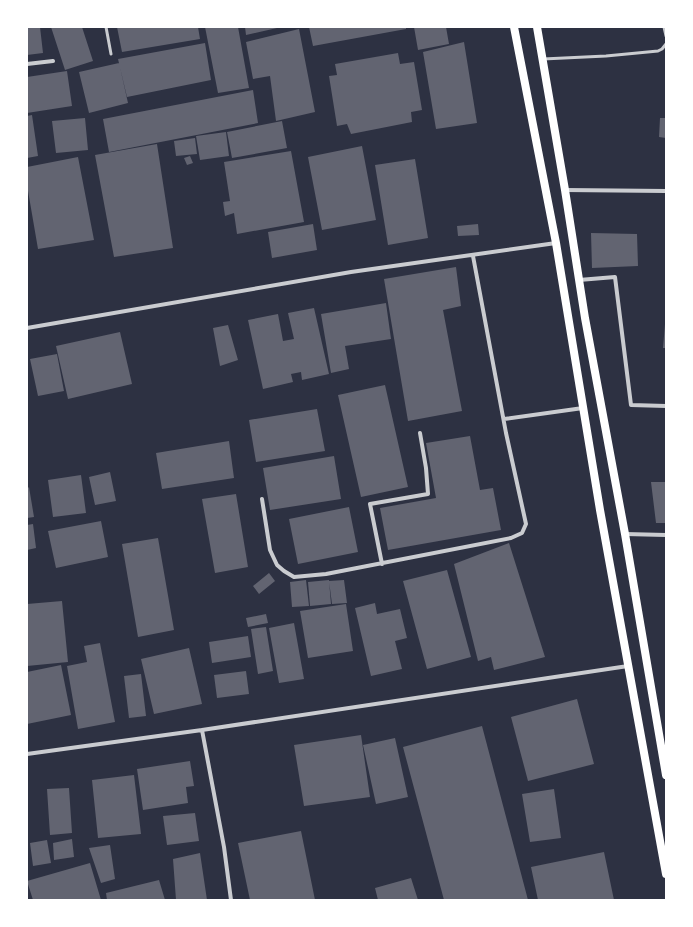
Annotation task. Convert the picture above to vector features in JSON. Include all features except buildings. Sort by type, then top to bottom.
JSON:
[{"type":"main road","points":[[514,27],[556,243],[583,408],[666,874]]},
{"type":"main road","points":[[537,27],[566,190],[585,318],[664,752],[666,775]]},
{"type":"street","points":[[27,64],[53,61]]},
{"type":"street","points":[[566,190],[666,191]]},
{"type":"street","points":[[27,328],[351,272],[473,256],[556,243]]},
{"type":"street","points":[[262,499],[270,550],[277,565],[294,577],[326,574],[382,564],[511,538],[522,533],[526,524],[504,419],[473,256]]},
{"type":"street","points":[[579,280],[614,277],[631,406],[666,406]]},
{"type":"street","points":[[504,419],[583,408]]},
{"type":"street","points":[[382,564],[370,504],[428,494],[426,468],[420,433]]},
{"type":"street","points":[[625,534],[666,535]]},
{"type":"street","points":[[27,754],[202,730],[628,666]]},
{"type":"street","points":[[202,730],[224,848],[231,900]]},
{"type":"lane","points":[[106,27],[111,54]]},
{"type":"lane","points":[[664,27],[666,36]]},
{"type":"lane","points":[[543,59],[606,56],[658,51],[666,44]]}]
